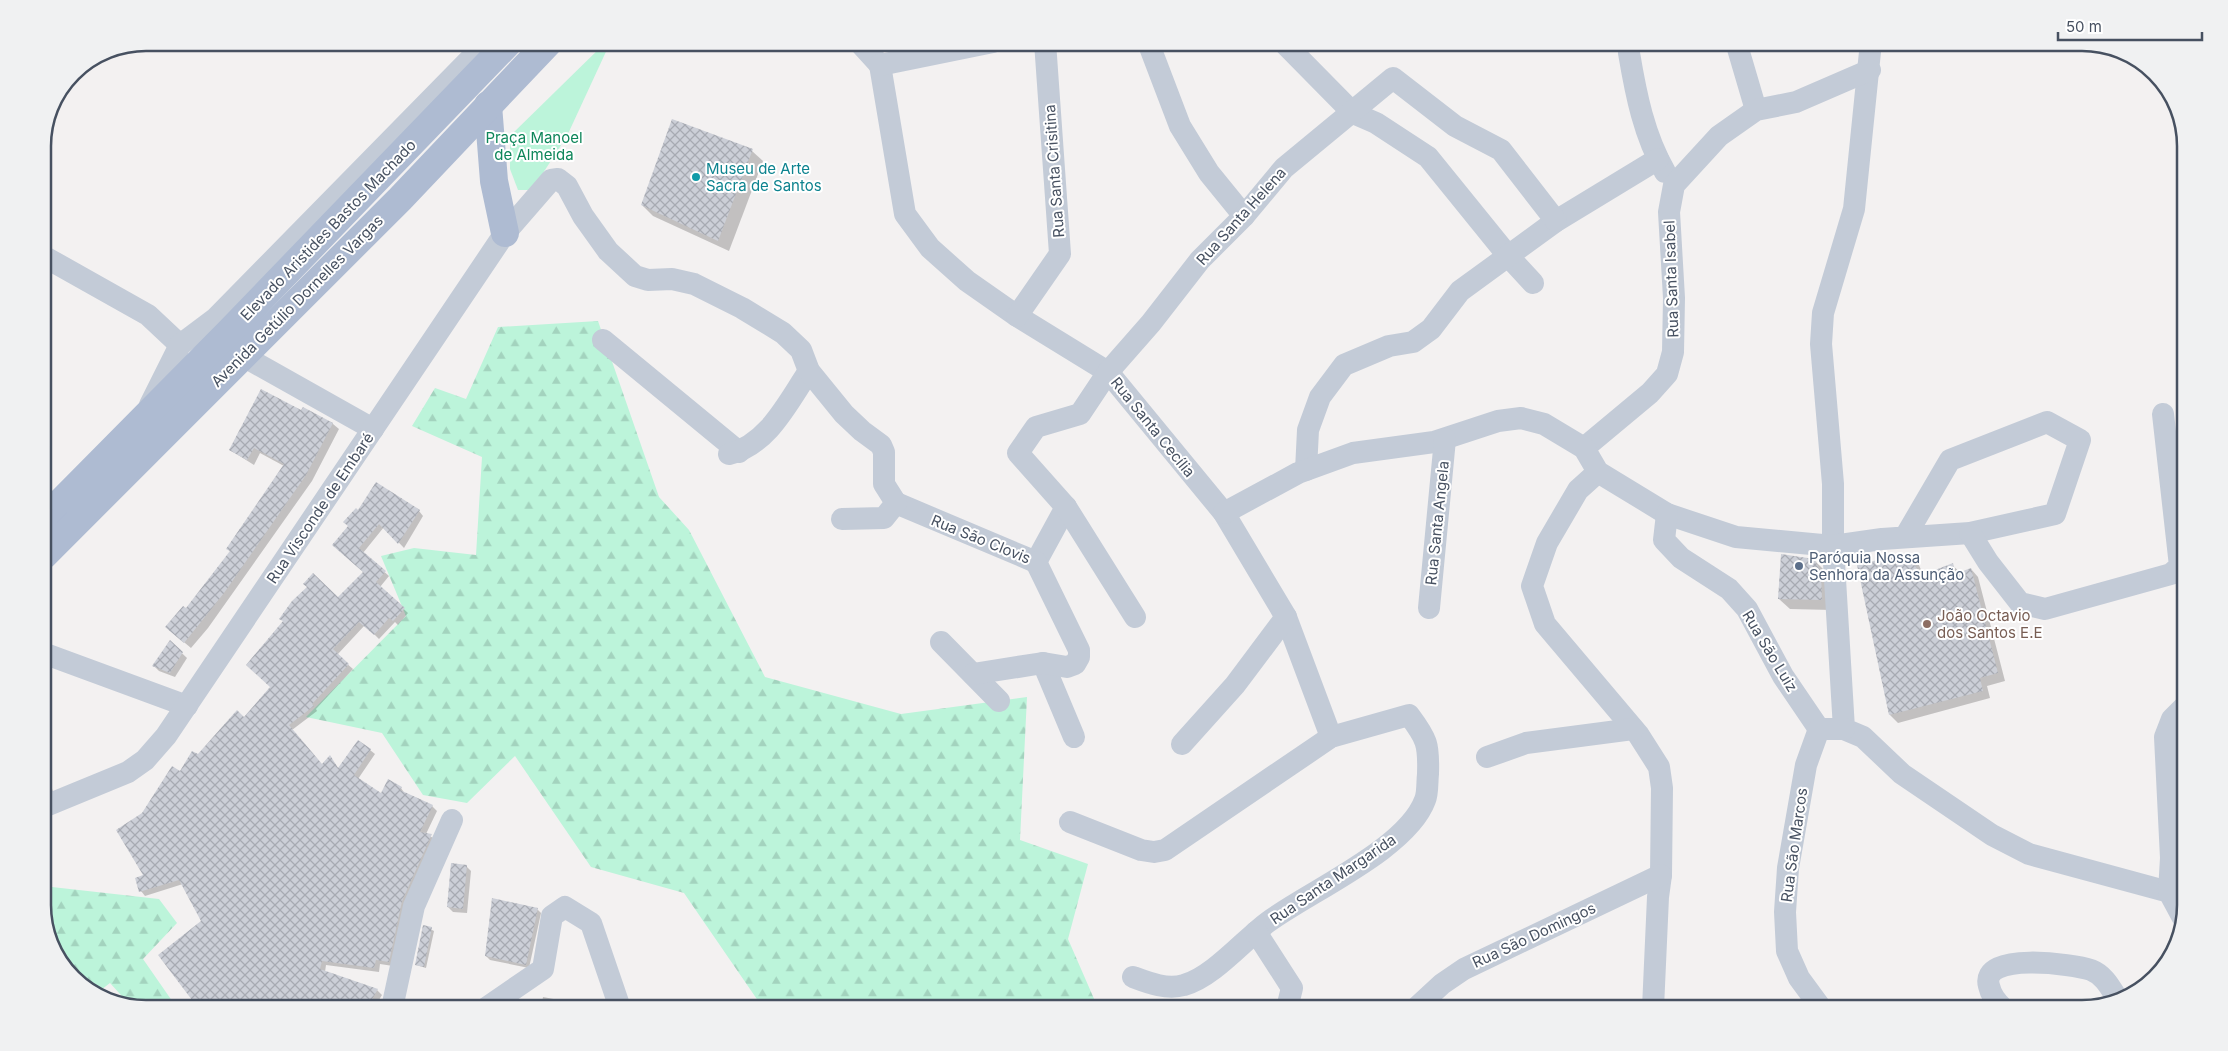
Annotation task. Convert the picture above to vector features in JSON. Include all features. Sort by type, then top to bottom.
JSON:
[{"type":"main road","name":"Elevado Aristides Bastos Machado","points":[[51,512],[500,51]]},
{"type":"main road","name":"Avenida Getúlio Dornelles Vargas","points":[[51,548],[400,199],[540,51]]},
{"type":"main road","points":[[488,105],[494,181],[505,233]]},
{"type":"street","points":[[145,415],[180,345],[222,312],[478,51]]},
{"type":"street","points":[[867,51],[880,65],[949,51]]},
{"type":"street","name":"Rua Santa Crisitina","points":[[1016,316],[1060,254],[1046,51]]},
{"type":"street","points":[[1151,51],[1180,126],[1209,173],[1244,216]]},
{"type":"street","points":[[1292,51],[1353,113],[1376,122],[1428,157],[1509,257],[1533,283]]},
{"type":"street","points":[[1739,51],[1756,110]]},
{"type":"street","points":[[1844,729],[1833,546],[1833,484],[1821,344],[1823,313],[1854,209],[1871,51]]},
{"type":"street","points":[[1629,53],[1638,110],[1658,159],[1674,185],[1719,136],[1756,110],[1796,102],[1870,70]]},
{"type":"street","name":"Rua Santa Cecília","points":[[880,65],[905,214],[930,248],[967,281],[1016,316],[1108,372],[1224,513],[1286,616],[1330,737]]},
{"type":"street","name":"Rua Santa Helena","points":[[1108,372],[1151,323],[1200,260],[1244,216],[1284,168],[1353,113],[1393,78],[1455,126],[1500,150],[1556,221]]},
{"type":"street","points":[[1306,470],[1308,430],[1320,396],[1344,365],[1389,346],[1414,342],[1431,329],[1460,291],[1556,221],[1658,159]]},
{"type":"street","name":"Rua Visconde de Embaré","points":[[51,803],[128,772],[145,760],[187,706],[505,233],[551,180],[558,179],[567,186],[583,216],[608,252],[635,276],[648,280],[672,279],[694,284],[742,308],[783,333],[801,350],[809,371]]},
{"type":"street","name":"Rua Santa Isabel","points":[[1584,448],[1650,393],[1667,374],[1673,352],[1674,298],[1669,212],[1674,185]]},
{"type":"street","points":[[51,260],[148,315],[180,345]]},
{"type":"street","points":[[603,340],[734,453],[756,441],[772,425],[809,371],[844,414],[881,445],[884,452],[884,484],[896,504],[884,518],[842,519]]},
{"type":"street","points":[[243,356],[373,430]]},
{"type":"street","points":[[1108,372],[1080,414],[1036,427],[1018,453],[1066,508],[1135,617]]},
{"type":"street","points":[[2163,414],[2177,539]]},
{"type":"street","points":[[1224,513],[1306,470],[1352,454],[1445,439],[1498,421],[1521,418],[1544,424],[1584,448],[1598,472],[1667,514],[1736,537],[1833,546],[1905,537],[1970,533],[2055,514],[2080,440],[2047,422],[1950,460],[1905,537]]},
{"type":"street","name":"Rua Santa Angela","points":[[1428,608],[1445,439]]},
{"type":"street","points":[[1598,472],[1578,490],[1547,542],[1532,586],[1545,624],[1634,729],[1659,767],[1662,788],[1661,875],[1652,1000]]},
{"type":"street","name":"Rua São Clovis","points":[[896,504],[1036,562],[1066,508]]},
{"type":"street","name":"Rua São Luiz","points":[[1667,514],[1664,540],[1681,558],[1730,589],[1747,609],[1783,676],[1820,729]]},
{"type":"street","points":[[1970,533],[1988,562],[2020,603],[2045,608],[2171,574],[2177,569]]},
{"type":"street","points":[[973,674],[1043,663],[1067,667],[1075,664],[1079,657],[1079,650],[1036,562]]},
{"type":"street","points":[[1182,744],[1235,685],[1286,616]]},
{"type":"street","points":[[941,642],[999,701]]},
{"type":"street","points":[[51,656],[187,706]]},
{"type":"street","points":[[1043,663],[1074,737]]},
{"type":"street","points":[[2177,714],[2172,719],[2165,737],[2171,858],[2169,892],[2177,907]]},
{"type":"street","name":"Rua Santa Margarida","points":[[1070,822],[1141,850],[1154,852],[1165,850],[1330,737],[1410,715],[1425,737],[1428,753],[1426,799],[1417,816],[1400,836],[1256,932],[1197,981],[1182,986],[1165,986],[1133,977]]},
{"type":"street","points":[[1487,757],[1526,743],[1634,729]]},
{"type":"street","points":[[1820,729],[1844,729],[1863,737],[1902,774],[2008,845],[2029,854],[2169,892]]},
{"type":"street","name":"Rua São Marcos","points":[[1815,1000],[1799,978],[1788,951],[1785,912],[1788,868],[1806,765],[1820,729]]},
{"type":"street","points":[[394,1000],[414,906],[452,820]]},
{"type":"street","name":"Rua São Domingos","points":[[1425,1000],[1442,984],[1464,969],[1661,875]]},
{"type":"street","points":[[497,1000],[543,968],[552,916],[565,907],[591,923],[617,1000]]},
{"type":"street","points":[[1256,932],[1292,988],[1289,1000]]},
{"type":"street","points":[[1996,1000],[1991,994],[1988,982],[1991,971],[2000,965],[2038,963],[2091,970],[2110,984],[2115,994]]},
{"type":"green space","name":"Praça Manoel de Almeida","points":[[597,51],[606,51],[567,136],[532,190],[518,190],[510,169],[510,136]]},
{"type":"green space","points":[[598,321],[659,497],[689,530],[765,677],[901,714],[1027,697],[1020,840],[1088,864],[1068,939],[1095,1000],[758,1000],[684,893],[591,867],[515,756],[467,803],[423,795],[382,733],[306,717],[406,616],[381,556],[414,548],[476,555],[482,457],[412,426],[435,388],[466,399],[498,327]]},
{"type":"green space","points":[[51,887],[159,899],[177,923],[143,959],[171,1000],[146,1000],[122,997],[110,983],[102,989],[93,984],[67,958],[56,935],[53,923]]},
{"type":"building","name":"Museu de Arte Sacra de Santos","points":[[672,119],[753,149],[718,241],[641,205]]},
{"type":"building","points":[[261,389],[301,410],[303,407],[333,423],[306,475],[224,593],[184,643],[165,627],[183,606],[186,608],[230,551],[226,549],[284,464],[254,448],[247,460],[229,450]]},
{"type":"building","points":[[376,482],[420,510],[398,544],[379,524],[359,548],[386,571],[376,582],[405,608],[393,621],[389,618],[374,635],[359,622],[333,649],[349,664],[312,704],[314,706],[289,725],[322,764],[330,755],[338,768],[358,740],[371,749],[354,775],[381,793],[388,779],[402,787],[400,790],[433,805],[420,832],[432,834],[402,901],[389,962],[376,960],[374,968],[322,961],[320,969],[378,989],[372,1000],[192,1000],[158,955],[201,921],[179,880],[139,892],[135,878],[143,875],[116,830],[142,813],[172,766],[180,771],[192,751],[198,754],[237,710],[244,717],[270,687],[246,665],[283,621],[279,619],[292,601],[307,587],[303,584],[313,573],[338,597],[363,572],[332,545],[348,526],[343,522],[356,508],[358,510]]},
{"type":"building","name":"João Octavio dos Santos E.E","points":[[1910,552],[1920,576],[1953,563],[1955,574],[1971,568],[1998,673],[1980,678],[1983,691],[1889,715],[1857,565]]},
{"type":"building","name":"Paróquia Nossa Senhora da Assunção","points":[[1781,554],[1814,559],[1821,572],[1822,600],[1778,599]]},
{"type":"building","points":[[170,640],[183,652],[170,673],[152,666]]},
{"type":"building","points":[[451,863],[467,865],[463,909],[447,907]]},
{"type":"building","points":[[492,898],[538,908],[526,965],[485,956]]},
{"type":"building","points":[[423,925],[432,927],[424,967],[415,965]]},
{"type":"place","name":"Museu de Arte Sacra de Santos","points":[[696,177]]},
{"type":"place","name":"Paróquia Nossa Senhora da Assunção","points":[[1799,566]]},
{"type":"place","name":"João Octavio dos Santos E.E","points":[[1927,624]]}]
